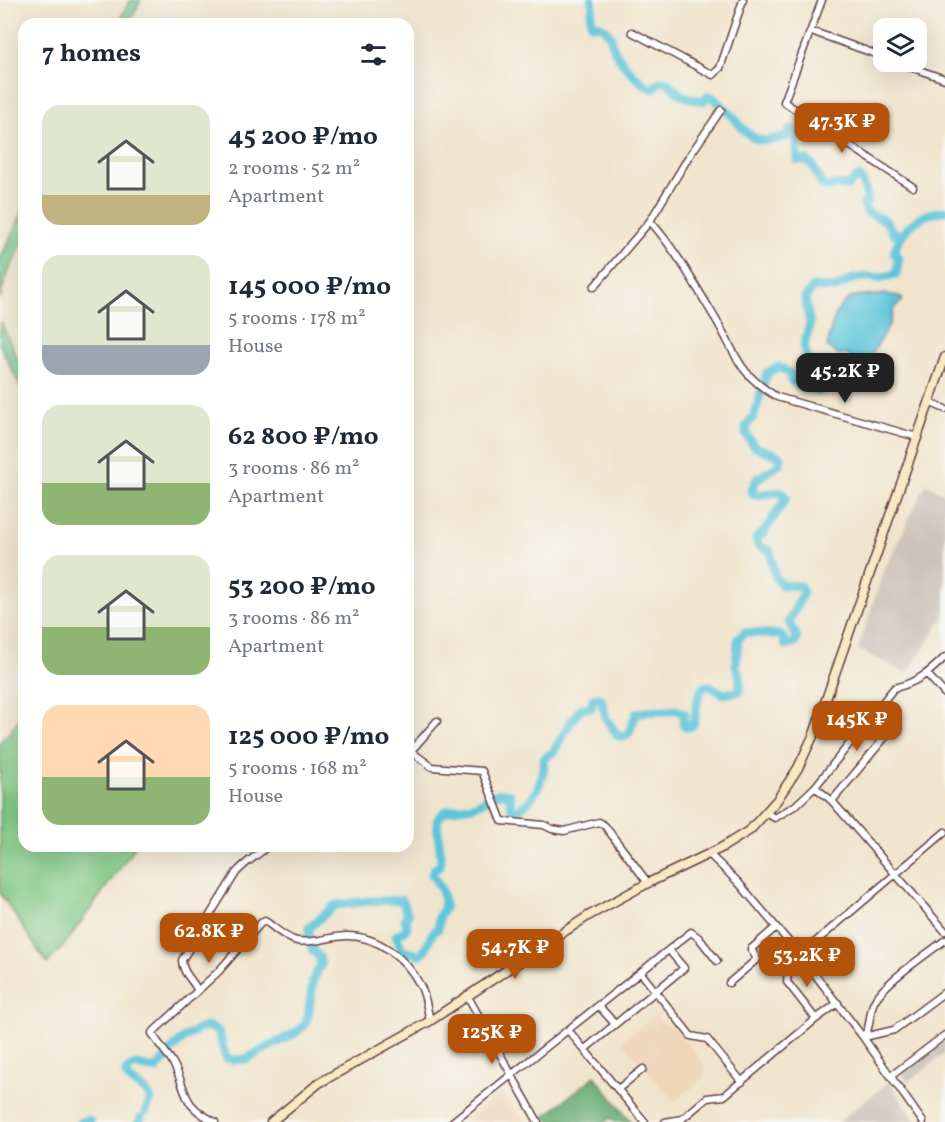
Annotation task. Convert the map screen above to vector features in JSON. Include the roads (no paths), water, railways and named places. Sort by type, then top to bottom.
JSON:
[{"type":"street","points":[[632,32],[713,75],[720,68],[743,0]]},
{"type":"street","points":[[822,0],[784,102],[913,187]]},
{"type":"street","points":[[811,31],[873,53]]},
{"type":"street","points":[[925,72],[945,79]]},
{"type":"street","points":[[594,287],[650,221],[688,158],[721,110]]},
{"type":"street","points":[[650,221],[693,281],[745,372],[757,384],[777,397],[917,437]]},
{"type":"street","points":[[271,1122],[319,1083],[430,1021],[588,916],[648,883],[709,854],[750,830],[766,813],[798,768],[814,734],[945,357]]},
{"type":"street","points":[[929,402],[945,409]]},
{"type":"street","points":[[766,813],[775,818],[796,805],[814,787],[894,688],[909,684],[927,674],[945,657]]},
{"type":"street","points":[[927,674],[945,694]]},
{"type":"street","points":[[832,801],[891,730],[890,721],[875,710]]},
{"type":"street","points":[[414,746],[437,722]]},
{"type":"street","points":[[414,753],[432,767],[482,771],[502,821],[544,825],[564,831],[599,822],[605,826],[648,883]]},
{"type":"street","points":[[814,787],[832,801],[945,931]]},
{"type":"street","points":[[816,1019],[787,982],[788,972],[801,957],[895,873],[945,832]]},
{"type":"street","points":[[198,991],[186,974],[182,960],[236,873],[244,863],[261,852]]},
{"type":"street","points":[[709,854],[738,882],[801,957],[863,1037],[923,1122]]},
{"type":"street","points":[[215,1122],[195,1110],[189,1102],[170,1058],[163,1052],[152,1033],[218,972],[261,923],[266,921],[294,941],[345,936],[362,937],[386,946],[410,970],[421,986],[430,1021]]},
{"type":"street","points":[[729,983],[756,959],[751,949],[775,928]]},
{"type":"street","points":[[452,1122],[692,932],[717,961]]},
{"type":"street","points":[[863,1037],[868,1031],[874,1002],[886,986],[945,940]]},
{"type":"street","points":[[585,1049],[684,968],[669,950]]},
{"type":"street","points":[[640,973],[691,1036],[707,1039],[742,1082]]},
{"type":"street","points":[[863,1037],[894,1030],[945,992]]},
{"type":"street","points":[[467,995],[538,1122]]},
{"type":"street","points":[[665,1122],[682,1119],[707,1098],[724,1096],[837,1003]]},
{"type":"street","points":[[598,1005],[615,1024]]},
{"type":"street","points":[[568,1030],[645,1122]]},
{"type":"street","points":[[891,1076],[945,1035]]},
{"type":"street","points":[[618,1089],[643,1069]]},
{"type":"water","points":[[860,295],[899,296],[903,300],[894,308],[890,323],[864,368],[859,368],[848,354],[838,355],[827,347],[833,322],[840,308],[852,298]]},
{"type":"waterway","points":[[128,18],[137,0]]},
{"type":"waterway","points":[[592,0],[592,25],[596,24],[604,28],[611,36],[620,58],[640,81],[653,89],[658,83],[664,81],[681,94],[697,100],[703,101],[706,97],[711,96],[747,133],[759,140],[787,136],[791,129],[794,130],[797,160],[807,160],[813,166],[822,185],[848,186],[860,177],[868,199],[864,205],[867,212],[886,221],[893,233],[903,234]]},
{"type":"waterway","points":[[146,1111],[151,1099],[146,1092],[129,1080],[126,1072],[136,1065],[157,1069],[173,1048],[185,1037],[199,1029],[208,1026],[218,1031],[226,1058],[233,1060],[246,1059],[304,1026],[308,1017],[313,980],[321,964],[319,957],[313,951],[309,928],[335,905],[402,900],[408,915],[405,919],[407,926],[396,936],[402,950],[420,955],[426,949],[432,934],[438,929],[439,916],[445,907],[442,891],[432,874],[441,861],[437,821],[446,811],[468,807],[500,793],[509,794],[514,811],[521,808],[537,789],[543,774],[544,759],[554,751],[581,708],[591,708],[593,699],[598,697],[601,699],[606,718],[618,736],[624,737],[629,733],[636,714],[645,712],[676,710],[685,714],[683,723],[686,727],[692,726],[698,696],[704,687],[709,686],[724,694],[740,691],[740,676],[736,666],[738,639],[745,632],[781,635],[785,645],[795,642],[797,637],[789,622],[803,593],[800,586],[782,585],[775,577],[770,551],[759,546],[756,540],[759,535],[763,534],[786,498],[781,492],[754,495],[751,491],[757,479],[780,464],[781,457],[754,446],[746,434],[746,426],[754,416],[767,373],[779,367],[791,374],[791,380],[797,385],[819,391],[825,385],[828,378],[822,368],[808,364],[804,345],[810,323],[805,298],[813,287],[836,288],[852,279],[879,278],[896,274],[899,258],[894,253],[906,230],[928,215],[945,211]]},
{"type":"waterway","points":[[0,271],[18,236]]},
{"type":"waterway","points":[[0,336],[18,372]]},
{"type":"waterway","points":[[139,1122],[141,1118]]},
{"type":"waterway","points":[[81,1122],[88,1120],[90,1122]]}]
